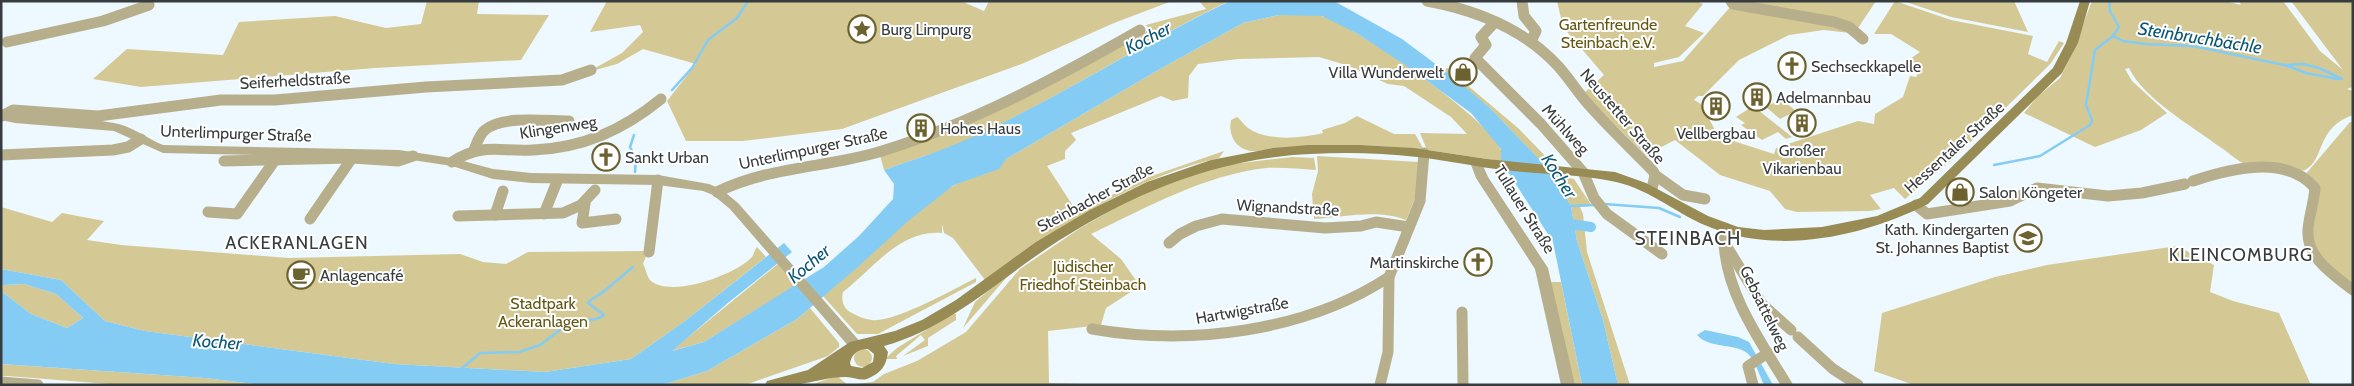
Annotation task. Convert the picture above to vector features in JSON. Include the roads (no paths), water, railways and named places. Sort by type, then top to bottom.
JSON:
[{"type":"main road","name":"Hessentaler Straße","points":[[1498,166],[1583,172],[1616,178],[1652,190],[1724,228],[1756,234],[1778,235],[1834,230],[1877,222],[1916,206],[1954,172],[2058,70],[2072,42],[2085,1]]},
{"type":"main road","name":"Steinbacher Straße","points":[[871,344],[910,332],[944,314],[1069,228],[1144,188],[1214,162],[1269,152],[1315,148],[1424,154],[1498,166]]},
{"type":"main road","name":"Steinbacher Straße","points":[[882,356],[910,332]]},
{"type":"main road","points":[[772,385],[810,374],[847,371],[858,375],[870,372],[879,365],[882,356],[879,348],[871,344],[856,345],[845,354],[810,374]]},
{"type":"main road","points":[[845,354],[843,363],[847,371]]},
{"type":"street","points":[[7,42],[103,21],[150,5],[148,1]]},
{"type":"street","name":"Neustetter Straße","points":[[1427,1],[1459,8],[1495,22],[1531,41],[1558,66],[1579,94],[1655,174],[1652,190]]},
{"type":"street","points":[[1522,1],[1524,16],[1536,31],[1531,41]]},
{"type":"street","points":[[1731,1],[1733,4],[1834,22],[1849,28],[1863,39]]},
{"type":"street","name":"Mühlweg","points":[[1495,22],[1481,37],[1486,45],[1475,58],[1541,124],[1583,172],[1594,198],[1607,214],[1662,254]]},
{"type":"street","name":"Unterlimpurger Straße","points":[[1,155],[113,150],[128,147],[141,139],[154,147],[163,149],[399,154],[452,162],[493,174],[558,179],[688,182],[716,192],[741,179],[880,152],[918,139],[986,111],[1064,73],[1140,30]]},
{"type":"street","name":"Seiferheldstraße","points":[[2,116],[13,110],[98,116],[221,100],[275,100],[426,87],[562,80],[591,70]]},
{"type":"street","name":"Klingenweg","points":[[452,162],[474,150],[533,150],[592,142],[637,120],[661,99]]},
{"type":"street","points":[[2,116],[23,121],[111,127],[123,129],[141,139]]},
{"type":"street","points":[[474,150],[481,134],[487,128],[498,124],[569,121]]},
{"type":"street","points":[[1380,385],[1388,352],[1389,277],[1420,201],[1424,154]]},
{"type":"street","name":"Unterlimpurger Straße","points":[[224,161],[352,158],[398,161],[413,156]]},
{"type":"street","points":[[310,219],[352,158]]},
{"type":"street","name":"Unterlimpurger Straße","points":[[208,212],[238,214],[275,160]]},
{"type":"street","name":"Tullauer Straße","points":[[1476,162],[1482,178],[1542,268],[1568,385]]},
{"type":"street","points":[[1916,206],[1927,214],[1940,213],[2010,202],[2021,194],[2037,188],[2108,196],[2142,193],[2189,183],[2229,170],[2247,167],[2271,169],[2306,178],[2315,188],[2308,238],[2313,252],[2329,270],[2353,290]]},
{"type":"street","points":[[1655,174],[1683,195],[1705,199]]},
{"type":"street","points":[[544,214],[558,179]]},
{"type":"street","points":[[650,252],[650,236],[658,180]]},
{"type":"street","points":[[458,216],[562,213],[575,210],[585,204],[595,190]]},
{"type":"street","points":[[495,215],[502,191]]},
{"type":"street","points":[[716,192],[734,206],[856,345]]},
{"type":"street","points":[[585,204],[582,223],[616,219]]},
{"type":"street","name":"Wignandstraße","points":[[1169,243],[1180,234],[1196,226],[1222,219],[1325,228],[1360,226],[1376,222],[1409,227]]},
{"type":"street","name":"Gebsattelweg","points":[[1724,228],[1723,250],[1727,267],[1760,358],[1787,385]]},
{"type":"street","points":[[1724,242],[1762,304],[1833,370],[1858,385]]},
{"type":"street","name":"Hartwigstraße","points":[[1092,328],[1111,333],[1180,336],[1223,333],[1330,309],[1364,294],[1389,277]]},
{"type":"street","points":[[1462,312],[1463,385]]},
{"type":"street","points":[[1754,385],[1748,366],[1760,358]]},
{"type":"street","points":[[1833,370],[1837,385]]},
{"type":"street","points":[[1,382],[38,385]]},
{"type":"water","name":"Kocher","points":[[1230,1],[1334,1],[1402,39],[1457,80],[1490,108],[1553,174],[1571,206],[1577,241],[1603,320],[1618,385],[1582,385],[1553,242],[1501,161],[1501,149],[1471,113],[1411,69],[1358,34],[1322,16],[1279,15],[1243,23],[1006,159],[999,169],[954,185],[908,221],[797,319],[707,371],[662,385],[263,385],[205,378],[1,364],[1,291],[31,314],[67,328],[83,318],[56,294],[24,284],[3,285],[1,287],[1,269],[61,280],[105,321],[145,331],[394,364],[545,372],[631,359],[685,321],[784,243],[792,252],[729,302],[672,351],[704,342],[824,267],[859,236],[893,199],[894,184],[884,170],[947,148],[1026,111],[1161,36]]},
{"type":"water","points":[[1705,330],[1738,337],[1749,342],[1773,385],[1764,385],[1750,356],[1745,352],[1709,343],[1697,335]]},
{"type":"waterway","points":[[672,90],[692,68],[708,40],[737,18],[748,1]]},
{"type":"waterway","points":[[2109,1],[2110,11],[2119,27],[2113,36]]},
{"type":"waterway","points":[[1994,165],[2040,156],[2090,125],[2092,120],[2086,105],[2095,50],[2113,36]]},
{"type":"waterway","name":"Steinbruchbächle","points":[[2113,36],[2123,41],[2146,44],[2193,46],[2284,65],[2303,64],[2319,68],[2342,79]]},
{"type":"waterway","name":"Steinbruchbächle","points":[[2285,65],[2306,73],[2338,79]]},
{"type":"waterway","points":[[634,135],[630,147],[636,158],[635,172]]},
{"type":"waterway","points":[[1604,204],[1659,208],[1680,217]]},
{"type":"waterway","name":"Kocher","points":[[1569,206],[1594,205]]},
{"type":"waterway","points":[[1563,223],[1591,227]]},
{"type":"waterway","points":[[565,323],[575,320],[600,318],[604,315],[588,303],[633,267]]},
{"type":"waterway","points":[[321,276],[404,278]]},
{"type":"waterway","points":[[461,369],[480,353],[519,352],[540,345],[560,330]]},
{"type":"place","name":"Burg Limpurg","points":[[862,29]]},
{"type":"place","name":"Sechseckkapelle","points":[[1792,66]]},
{"type":"place","name":"Villa Wunderwelt","points":[[1463,72]]},
{"type":"place","name":"Adelmannbau","points":[[1757,97]]},
{"type":"place","name":"Vellbergbau","points":[[1716,106]]},
{"type":"place","name":"Großer Vikarienbau","points":[[1802,123]]},
{"type":"place","name":"Hohes Haus","points":[[921,128]]},
{"type":"place","name":"Sankt Urban","points":[[606,157]]},
{"type":"place","name":"Salon Köngeter","points":[[1960,192]]},
{"type":"place","name":"Kath. Kindergarten St. Johannes Baptist","points":[[2028,238]]},
{"type":"place","name":"Martinskirche","points":[[1478,262]]},
{"type":"place","name":"Anlagencafé","points":[[301,275]]},
{"type":"district","name":"STEINBACH","points":[[1688,238]]},
{"type":"district","name":"ACKERANLAGEN","points":[[297,243]]},
{"type":"district","name":"KLEINCOMBURG","points":[[2241,255]]},
{"type":"park label","name":"Gartenfreunde Steinbach e.V.","points":[[1608,33]]},
{"type":"park label","name":"Jüdischer Friedhof Steinbach","points":[[1083,275]]},
{"type":"park label","name":"Stadtpark Ackeranlagen","points":[[543,312]]}]
